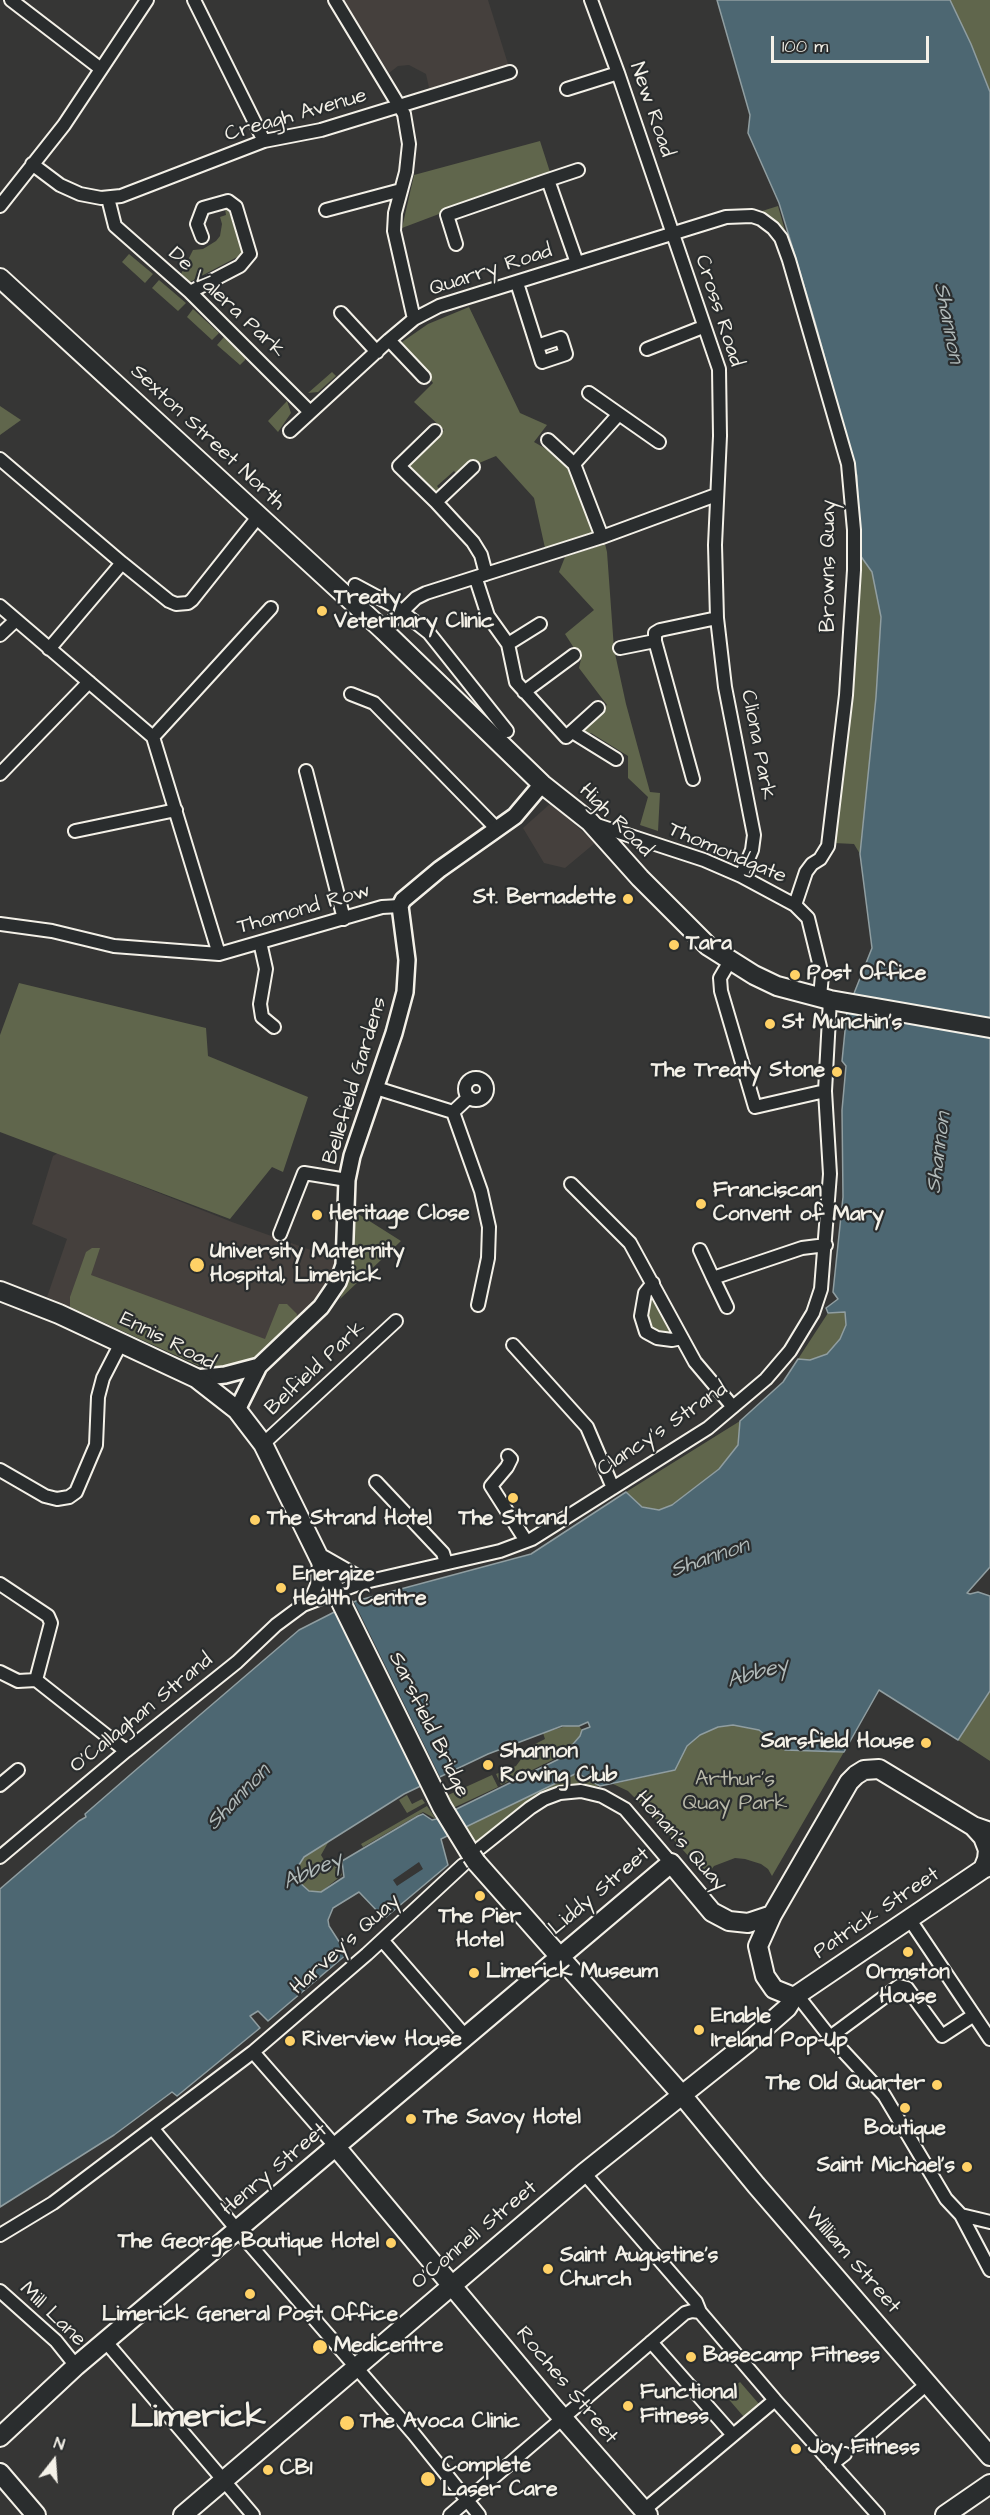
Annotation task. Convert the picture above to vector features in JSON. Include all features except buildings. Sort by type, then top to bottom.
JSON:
[{"type":"main road","name":"Sexton Street North","points":[[0,278],[383,630]]},
{"type":"main road","name":"High Road","points":[[383,630],[542,784],[613,837],[708,946],[730,961],[777,986],[830,999],[990,1028]]},
{"type":"main road","name":"Ennis Road","points":[[0,1291],[59,1314],[196,1378],[237,1410],[263,1444],[340,1599]]},
{"type":"main road","points":[[320,1558],[362,1582]]},
{"type":"main road","name":"Sarsfield Bridge","points":[[340,1599],[442,1807],[464,1846],[559,1956]]},
{"type":"main road","points":[[795,1996],[774,1989],[765,1976],[758,1946],[772,1915],[849,1782],[864,1770],[879,1769],[982,1829]]},
{"type":"main road","name":"Patrick Street","points":[[795,1996],[986,1868],[988,1850],[982,1829]]},
{"type":"main road","name":"Honan's Quay","points":[[671,1863],[712,1912],[729,1921],[748,1923],[772,1915]]},
{"type":"main road","name":"Liddy Street","points":[[559,1956],[671,1863]]},
{"type":"main road","name":"Henry Street","points":[[0,2437],[76,2366],[238,2231],[559,1956]]},
{"type":"main road","name":"William Street","points":[[559,1956],[682,2095],[756,2185],[990,2456]]},
{"type":"main road","name":"O'Connell Street","points":[[183,2515],[584,2173],[786,2009],[795,1996]]},
{"type":"main road","name":"Roches Street","points":[[336,2147],[562,2418],[646,2513]]},
{"type":"main road","name":"Henry Street","points":[[0,2423],[20,2417]]},
{"type":"main road","points":[[0,2474],[36,2515]]},
{"type":"main road","points":[[945,2515],[990,2484]]},
{"type":"street","points":[[11,0],[101,69]]},
{"type":"street","points":[[0,206],[64,125],[147,0]]},
{"type":"street","points":[[194,0],[264,141]]},
{"type":"street","points":[[335,0],[404,114],[409,144],[406,172],[395,213],[394,231],[414,319]]},
{"type":"street","name":"New Road","points":[[591,0],[673,234]]},
{"type":"street","name":"Creagh Avenue","points":[[32,164],[74,192],[94,198],[108,198],[134,192],[264,141],[321,130],[510,72]]},
{"type":"street","points":[[567,89],[618,73]]},
{"type":"street","name":"Quarry Road","points":[[456,244],[447,215],[578,170]]},
{"type":"street","name":"Quarry Road","points":[[548,180],[577,263]]},
{"type":"street","points":[[326,210],[401,190]]},
{"type":"street","name":"De Valera Park","points":[[108,198],[115,226],[190,292],[310,412]]},
{"type":"street","points":[[190,292],[240,266],[250,254],[236,207],[228,201],[203,208],[197,224],[202,237]]},
{"type":"street","name":"Browns Quay","points":[[673,234],[726,217],[745,215],[761,219],[782,238],[848,464],[854,530],[854,570],[846,695],[830,830],[828,846],[820,859],[806,872],[795,905]]},
{"type":"street","name":"Quarry Road","points":[[310,412],[414,319],[439,306],[673,234]]},
{"type":"street","name":"Cross Road","points":[[673,234],[720,376],[720,436],[716,495]]},
{"type":"street","points":[[517,283],[537,345]]},
{"type":"street","points":[[340,313],[377,352]]},
{"type":"street","points":[[647,349],[703,327]]},
{"type":"street","points":[[389,340],[424,377]]},
{"type":"street","points":[[589,393],[659,442]]},
{"type":"street","points":[[290,431],[310,412]]},
{"type":"street","points":[[574,464],[619,414]]},
{"type":"street","points":[[435,431],[399,466],[473,542],[481,555],[488,616],[508,644],[516,682],[566,738],[598,708]]},
{"type":"street","points":[[548,440],[574,464],[602,537]]},
{"type":"street","points":[[0,459],[169,601],[176,604],[188,603],[258,516]]},
{"type":"street","points":[[436,502],[473,467]]},
{"type":"street","points":[[383,630],[416,598],[426,593],[602,537],[716,495]]},
{"type":"street","name":"Cliona Park","points":[[716,495],[717,618],[725,687],[754,835],[752,850],[741,876]]},
{"type":"street","points":[[49,649],[122,562]]},
{"type":"street","points":[[355,585],[371,592],[429,633],[507,731]]},
{"type":"street","points":[[0,606],[153,737],[219,954],[114,946],[52,931],[0,924]]},
{"type":"street","points":[[153,737],[271,608]]},
{"type":"street","points":[[693,779],[655,633],[717,618]]},
{"type":"street","points":[[0,635],[16,620]]},
{"type":"street","points":[[508,644],[540,624]]},
{"type":"street","points":[[620,648],[656,641]]},
{"type":"street","points":[[524,692],[574,655]]},
{"type":"street","points":[[0,774],[88,682]]},
{"type":"street","points":[[351,694],[374,703],[497,829]]},
{"type":"street","points":[[573,733],[616,759]]},
{"type":"street","points":[[306,771],[344,919]]},
{"type":"street","points":[[400,906],[403,900],[440,869],[515,816],[542,784]]},
{"type":"street","points":[[75,831],[176,810]]},
{"type":"street","name":"Thomondgate","points":[[613,837],[704,860],[741,876],[795,905],[808,918],[830,999]]},
{"type":"street","name":"Thomond Row","points":[[219,954],[382,907],[400,906]]},
{"type":"street","name":"Bellefield Gardens","points":[[237,1410],[259,1366],[321,1307],[338,1282],[344,1265],[347,1180],[352,1156],[376,1088],[405,992],[407,960],[400,906]]},
{"type":"street","points":[[260,942],[266,969],[260,1004],[262,1017],[274,1027]]},
{"type":"street","points":[[730,961],[720,978],[721,991],[755,1107],[825,1091]]},
{"type":"street","name":"Clancy's Strand","points":[[340,1599],[362,1582],[500,1551],[526,1541],[708,1428],[766,1379],[790,1351],[813,1313],[821,1289],[826,1245],[830,1174],[825,1091],[830,999]]},
{"type":"street","points":[[376,1088],[453,1113]]},
{"type":"street","points":[[453,1113],[469,1097]]},
{"type":"street","points":[[453,1113],[481,1191],[489,1227],[488,1258],[478,1305]]},
{"type":"street","points":[[280,1234],[304,1173],[347,1180]]},
{"type":"street","points":[[572,1184],[630,1243],[695,1362],[733,1407]]},
{"type":"street","points":[[713,1278],[802,1248],[826,1245]]},
{"type":"street","points":[[700,1250],[727,1307]]},
{"type":"street","points":[[653,1283],[645,1293],[641,1316],[646,1332],[657,1338],[672,1340],[682,1338]]},
{"type":"street","name":"Belfield Park","points":[[263,1444],[396,1322]]},
{"type":"street","points":[[0,1470],[45,1496],[57,1499],[69,1497],[76,1492],[96,1445],[98,1397],[103,1378],[121,1343]]},
{"type":"street","points":[[513,1345],[587,1427],[613,1488]]},
{"type":"street","points":[[196,1378],[225,1375],[259,1366]]},
{"type":"street","points":[[508,1456],[511,1459],[507,1467],[489,1483],[526,1541]]},
{"type":"street","points":[[376,1482],[443,1553],[446,1563]]},
{"type":"street","points":[[310,1602],[317,1585],[320,1558]]},
{"type":"street","points":[[0,1584],[48,1616],[51,1623],[36,1680]]},
{"type":"street","name":"O'Callaghan Strand","points":[[0,1857],[237,1662],[276,1626],[310,1602],[340,1599]]},
{"type":"street","points":[[0,1672],[18,1682],[36,1680],[126,1751]]},
{"type":"street","points":[[0,1785],[18,1770]]},
{"type":"street","name":"Honan's Quay","points":[[560,1793],[591,1792],[617,1803],[635,1820],[671,1863]]},
{"type":"street","name":"Harvey's Quay","points":[[0,2235],[53,2203],[253,2052],[530,1808],[560,1793]]},
{"type":"street","points":[[910,1920],[990,2039]]},
{"type":"street","points":[[382,1940],[466,2037]]},
{"type":"street","points":[[830,2037],[900,1986],[907,1988],[942,2036],[974,2015]]},
{"type":"street","points":[[795,1996],[884,2095],[914,2139],[946,2199],[961,2215],[990,2270]]},
{"type":"street","points":[[253,2052],[336,2147]]},
{"type":"street","points":[[153,2129],[238,2231],[414,2433],[479,2515]]},
{"type":"street","points":[[584,2173],[696,2302],[700,2312],[775,2400],[878,2515]]},
{"type":"street","points":[[961,2215],[990,2222]]},
{"type":"street","name":"Mill Lane","points":[[0,2291],[56,2341],[76,2366]]},
{"type":"street","points":[[450,2515],[685,2313],[700,2312]]},
{"type":"street","points":[[106,2342],[253,2515]]},
{"type":"street","points":[[651,2342],[733,2435]]},
{"type":"street","points":[[858,2444],[928,2383]]},
{"type":"street","points":[[646,2513],[775,2400]]},
{"type":"street","points":[[832,2464],[845,2454]]},
{"type":"shaded area","points":[[344,0],[488,0],[508,64],[430,92],[426,74],[409,65],[398,66],[389,73]]},
{"type":"shaded area","points":[[551,803],[595,843],[565,868],[544,863],[523,828]]},
{"type":"shaded area","name":"University Maternity Hospital, Limerick","points":[[58,1153],[232,1222],[336,1259],[329,1281],[296,1322],[255,1359],[192,1362],[47,1297],[67,1239],[32,1224],[53,1156]]},
{"type":"green space","points":[[950,0],[990,0],[990,92],[971,44]]},
{"type":"green space","points":[[540,141],[550,172],[402,228],[414,175]]},
{"type":"green space","points":[[778,206],[786,234],[778,223],[759,212]]},
{"type":"green space","points":[[225,209],[229,212],[242,248],[241,255],[190,282],[181,274],[193,250],[203,249],[220,236],[222,224],[220,217],[226,215]]},
{"type":"green space","points":[[129,254],[153,274],[145,283],[122,262]]},
{"type":"green space","points":[[159,280],[186,303],[178,311],[152,288]]},
{"type":"green space","points":[[469,307],[520,413],[547,425],[534,442],[564,459],[594,532],[545,548],[534,498],[496,456],[467,468],[458,475],[454,471],[437,486],[440,490],[434,495],[406,466],[444,430],[414,402],[433,383],[402,342],[428,324]]},
{"type":"green space","points":[[193,309],[219,333],[212,340],[187,317]]},
{"type":"green space","points":[[224,337],[245,356],[245,360],[240,365],[217,345]]},
{"type":"green space","points":[[332,372],[336,376],[318,392],[308,393]]},
{"type":"green space","points":[[287,401],[291,413],[278,432],[268,421]]},
{"type":"green space","points":[[0,406],[21,420],[0,435]]},
{"type":"green space","points":[[605,544],[614,649],[650,792],[660,793],[658,831],[640,825],[648,797],[628,778],[628,756],[591,733],[586,735],[582,727],[607,705],[579,668],[581,659],[565,634],[594,610],[559,572],[565,557]]},
{"type":"green space","points":[[860,555],[872,571],[881,617],[876,697],[860,854],[854,844],[834,843],[860,588]]},
{"type":"green space","points":[[19,983],[206,1028],[208,1056],[308,1097],[283,1172],[272,1167],[230,1219],[0,1132],[0,1035]]},
{"type":"green space","points":[[352,1210],[401,1241],[340,1299],[353,1261]]},
{"type":"green space","points":[[92,1248],[100,1248],[91,1275],[265,1339],[279,1304],[287,1304],[297,1314],[296,1321],[258,1359],[249,1364],[212,1369],[199,1366],[70,1307],[70,1297],[86,1252]]},
{"type":"green space","points":[[648,1300],[655,1300],[672,1331],[671,1336],[659,1334],[649,1328],[645,1318]]},
{"type":"green space","points":[[845,1312],[846,1325],[840,1339],[827,1354],[810,1360],[798,1359],[828,1313]]},
{"type":"green space","points":[[740,1421],[738,1445],[719,1469],[672,1505],[659,1510],[642,1507],[626,1492]]},
{"type":"green space","points":[[990,1691],[990,1761],[958,1740]]},
{"type":"green space","points":[[573,1724],[582,1730],[580,1736],[563,1755],[501,1785],[496,1774],[516,1766],[531,1746],[545,1739],[543,1733]]},
{"type":"green space","name":"Arthur's Quay Park","points":[[733,1725],[759,1730],[785,1750],[844,1752],[772,1876],[761,1864],[735,1858],[714,1866],[708,1878],[628,1791],[613,1784],[675,1770],[687,1746],[700,1735],[718,1727]]},
{"type":"green space","points":[[577,1773],[600,1786],[565,1787],[477,1845],[472,1844],[463,1827]]},
{"type":"green space","points":[[492,1775],[498,1787],[453,1808],[446,1796]]},
{"type":"green space","points":[[407,1795],[412,1804],[422,1799],[425,1803],[407,1813],[399,1800]]},
{"type":"green space","points":[[427,1806],[436,1819],[423,1812],[363,1847],[361,1844]]},
{"type":"green space","points":[[329,1841],[321,1855],[324,1860],[335,1860],[342,1875],[321,1892],[309,1891],[299,1882],[296,1873],[298,1864],[304,1857]]},
{"type":"green space","points":[[740,2382],[759,2404],[744,2417],[725,2395]]},
{"type":"water","points":[[717,0],[950,0],[990,92],[990,1567],[967,1593],[978,1592],[990,1596],[990,1691],[958,1740],[879,1690],[844,1752],[785,1750],[759,1730],[733,1725],[718,1727],[700,1735],[687,1746],[675,1770],[600,1786],[577,1773],[441,1839],[448,1865],[386,1917],[382,1916],[359,1892],[333,1908],[328,1920],[329,1926],[347,1954],[268,2021],[258,2011],[250,2016],[260,2028],[177,2096],[172,2092],[114,2135],[0,2207],[0,1889],[86,1817],[85,1814],[299,1630],[356,1601],[531,1554],[626,1492],[642,1507],[659,1510],[672,1505],[719,1469],[738,1445],[740,1421],[783,1382],[798,1359],[810,1360],[827,1354],[840,1339],[846,1325],[845,1312],[828,1313],[826,1308],[838,1299],[833,1292],[843,1197],[842,1110],[846,1066],[842,1061],[847,1011],[872,948],[860,854],[876,697],[881,617],[872,572],[860,555],[857,476],[815,322],[779,203],[748,133],[750,115]],"holes":[[[588,1722],[590,1727],[582,1730],[580,1736],[561,1758],[436,1819],[432,1820],[423,1814],[418,1816],[342,1861],[344,1877],[321,1892],[309,1891],[299,1882],[297,1868],[304,1857],[404,1794],[488,1754],[562,1726],[579,1726]]]},
{"type":"pier","points":[[354,1602],[441,1779],[423,1788],[335,1611]]},
{"type":"pier","points":[[419,1862],[423,1869],[397,1886],[393,1880]]},
{"type":"place","name":"Treaty Veterinary Clinic","points":[[322,611]]},
{"type":"place","name":"St. Bernadette","points":[[628,899]]},
{"type":"place","name":"Tara","points":[[674,945]]},
{"type":"place","name":"Post Office","points":[[795,975]]},
{"type":"place","name":"St Munchin's","points":[[770,1024]]},
{"type":"place","name":"The Treaty Stone","points":[[837,1072]]},
{"type":"place","name":"Franciscan Convent of Mary","points":[[701,1204]]},
{"type":"place","name":"Heritage Close","points":[[317,1215]]},
{"type":"place","name":"University Maternity Hospital, Limerick","points":[[197,1265]]},
{"type":"place","name":"The Strand","points":[[513,1498]]},
{"type":"place","name":"The Strand Hotel","points":[[255,1520]]},
{"type":"place","name":"Energize Health Centre","points":[[281,1588]]},
{"type":"place","name":"Sarsfield House","points":[[926,1743]]},
{"type":"place","name":"Shannon Rowing Club","points":[[488,1765]]},
{"type":"place","name":"The Pier Hotel","points":[[480,1896]]},
{"type":"place","name":"Ormston House","points":[[908,1952]]},
{"type":"place","name":"Limerick Museum","points":[[474,1973]]},
{"type":"place","name":"Enable Ireland Pop-Up","points":[[699,2030]]},
{"type":"place","name":"Riverview House","points":[[290,2041]]},
{"type":"place","name":"The Old Quarter","points":[[937,2085]]},
{"type":"place","name":"Boutique","points":[[905,2108]]},
{"type":"place","name":"The Savoy Hotel","points":[[411,2119]]},
{"type":"place","name":"Saint Michael's","points":[[967,2167]]},
{"type":"place","name":"The George Boutique Hotel","points":[[391,2243]]},
{"type":"place","name":"Saint Augustine's Church","points":[[548,2269]]},
{"type":"place","name":"Limerick General Post Office","points":[[250,2294]]},
{"type":"place","name":"Medicentre","points":[[320,2347]]},
{"type":"place","name":"Basecamp Fitness","points":[[691,2357]]},
{"type":"place","name":"Functional Fitness","points":[[628,2406]]},
{"type":"place","name":"The Avoca Clinic","points":[[347,2423]]},
{"type":"place","name":"Joy Fitness","points":[[796,2449]]},
{"type":"place","name":"CB1","points":[[268,2470]]},
{"type":"place","name":"Complete Laser Care","points":[[428,2479]]},
{"type":"district","name":"Limerick","points":[[198,2419]]},
{"type":"water label","name":"Shannon","points":[[947,323]]},
{"type":"water label","name":"Shannon","points":[[940,1153]]},
{"type":"water label","name":"Shannon","points":[[710,1559]]},
{"type":"water label","name":"Abbey","points":[[758,1674]]},
{"type":"water label","name":"Shannon","points":[[239,1798]]},
{"type":"water label","name":"Abbey","points":[[313,1872]]}]
